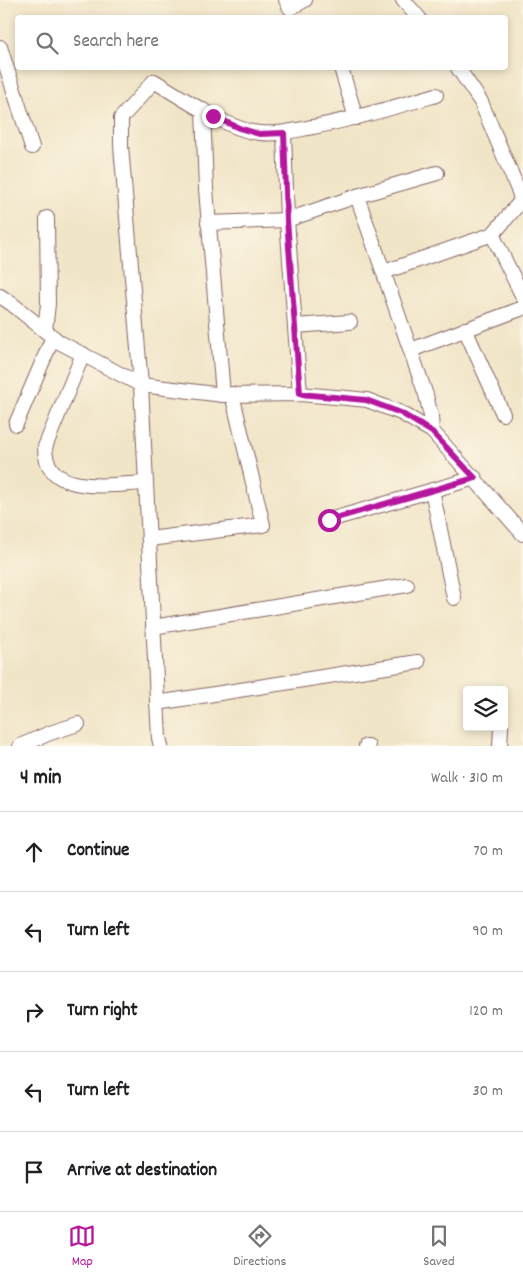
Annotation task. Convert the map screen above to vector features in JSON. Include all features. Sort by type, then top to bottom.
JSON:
[{"type":"street","points":[[286,0],[290,8],[305,0]]},
{"type":"street","points":[[403,0],[416,15]]},
{"type":"street","points":[[0,47],[32,147]]},
{"type":"street","points":[[342,70],[356,118]]},
{"type":"street","points":[[384,272],[493,234],[520,202],[520,184],[481,102],[459,70]]},
{"type":"street","points":[[161,746],[157,704],[141,385],[121,146],[121,118],[154,81],[203,110],[239,128],[259,134],[284,133],[356,118],[436,95]]},
{"type":"street","points":[[149,539],[263,526],[228,394],[208,223],[203,110]]},
{"type":"street","points":[[284,133],[287,220],[300,394]]},
{"type":"street","points":[[208,223],[287,220],[357,196],[437,173]]},
{"type":"street","points":[[357,196],[426,394],[431,416],[432,432]]},
{"type":"street","points":[[16,424],[49,333],[47,218]]},
{"type":"street","points":[[493,234],[523,297]]},
{"type":"street","points":[[0,296],[49,333],[82,354],[141,385],[228,394],[300,394],[366,400],[401,413],[432,432],[522,530]]},
{"type":"street","points":[[411,350],[523,308]]},
{"type":"street","points":[[295,326],[350,322]]},
{"type":"street","points":[[465,329],[503,414]]},
{"type":"street","points":[[82,354],[45,447],[45,454],[58,477],[74,484],[146,483]]},
{"type":"street","points":[[329,520],[475,478]]},
{"type":"street","points":[[432,490],[454,598]]},
{"type":"street","points":[[153,627],[407,585]]},
{"type":"street","points":[[157,704],[418,662]]},
{"type":"street","points":[[20,746],[50,733],[78,724]]},
{"type":"street","points":[[500,746],[501,731]]},
{"type":"route","points":[[213,116],[239,128],[259,134],[284,133],[287,220],[300,394],[366,400],[401,413],[432,432],[475,478],[329,520]]}]
